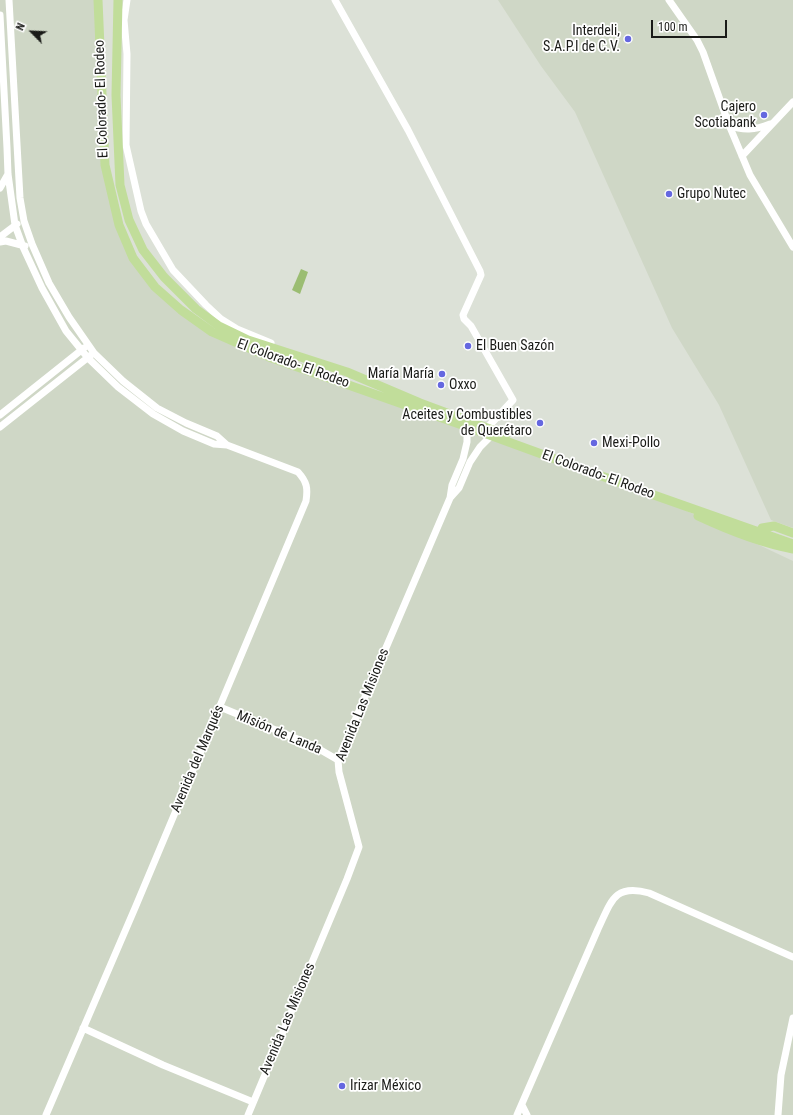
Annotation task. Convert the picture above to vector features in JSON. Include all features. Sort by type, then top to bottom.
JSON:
[{"type":"main road","name":"El Colorado- El Rodeo","points":[[98,0],[105,165],[119,225],[133,258],[155,288],[181,310],[212,332],[234,343],[269,357],[462,425],[489,432],[793,539]]},
{"type":"main road","name":"El Colorado- El Rodeo","points":[[121,1],[116,95],[118,160],[120,185],[128,220],[143,250],[164,277],[196,309],[219,326],[248,340],[347,372],[489,432],[651,494],[793,544]]},
{"type":"main road","points":[[651,494],[722,527],[774,546],[793,549]]},
{"type":"main road","points":[[762,528],[774,526],[793,533]]},
{"type":"street","points":[[9,0],[18,172],[24,221],[32,244],[55,293],[94,353],[123,381],[134,395]]},
{"type":"street","name":"Avenida Las Misiones","points":[[335,0],[408,130],[480,271],[481,275],[463,315],[464,319],[470,326],[513,400],[480,446],[470,462],[459,488],[450,498]]},
{"type":"street","points":[[669,0],[697,40],[703,52],[729,125],[750,175],[793,247]]},
{"type":"street","points":[[121,1],[127,54],[126,145],[141,211],[146,224],[173,270],[206,305],[221,319],[276,346],[282,352]]},
{"type":"street","name":"Avenida del Marqués","points":[[0,15],[8,174],[15,225],[34,272],[47,297],[66,331],[88,358],[118,387],[186,423],[217,436],[227,445]]},
{"type":"street","points":[[1,32],[11,32]]},
{"type":"street","points":[[4,78],[13,78]]},
{"type":"street","points":[[742,156],[793,102]]},
{"type":"street","points":[[729,125],[747,130],[772,124]]},
{"type":"street","points":[[7,142],[16,142]]},
{"type":"street","points":[[0,188],[8,174],[18,172]]},
{"type":"street","points":[[0,237],[15,225],[24,221]]},
{"type":"street","points":[[0,242],[6,241],[23,247],[32,244]]},
{"type":"street","points":[[34,272],[43,269]]},
{"type":"street","points":[[47,297],[55,293]]},
{"type":"street","points":[[0,415],[88,345]]},
{"type":"street","points":[[0,427],[94,353]]},
{"type":"street","name":"Avenida del Marqués","points":[[46,1115],[220,707],[306,501],[308,490],[304,479],[298,472],[227,445],[214,444],[183,430],[152,414],[134,395]]},
{"type":"street","name":"Avenida Las Misiones","points":[[248,1115],[348,879],[359,847],[339,772],[338,760],[450,498],[452,485],[463,459],[467,442],[466,434],[462,425]]},
{"type":"street","name":"Misión de Landa","points":[[220,707],[312,745],[338,760]]},
{"type":"street","points":[[517,1115],[610,902],[619,893],[636,889],[649,893],[791,954],[793,963]]},
{"type":"street","points":[[778,1115],[781,1075],[793,1018]]},
{"type":"street","points":[[82,1028],[163,1065],[253,1102]]},
{"type":"street","points":[[522,1105],[527,1115]]},
{"type":"shaded area","points":[[0,0],[99,0],[110,193],[119,225],[155,287],[212,332],[651,494],[793,561],[793,1115],[0,1115]]},
{"type":"shaded area","points":[[498,0],[793,0],[793,528],[771,520],[719,405],[672,328],[575,112],[541,66]]},
{"type":"green space","points":[[301,269],[308,272],[300,294],[292,290]]},
{"type":"place","name":"Interdeli, S.A.P.I de C.V.","points":[[628,39]]},
{"type":"place","name":"Cajero Scotiabank","points":[[764,115]]},
{"type":"place","name":"Grupo Nutec","points":[[669,194]]},
{"type":"place","name":"El Buen Sazón","points":[[468,346]]},
{"type":"place","name":"María María","points":[[442,374]]},
{"type":"place","name":"Oxxo","points":[[441,385]]},
{"type":"place","name":"Aceites y Combustibles de Querétaro","points":[[540,423]]},
{"type":"place","name":"Mexi-Pollo","points":[[594,443]]},
{"type":"place","name":"Irizar México","points":[[342,1086]]}]
